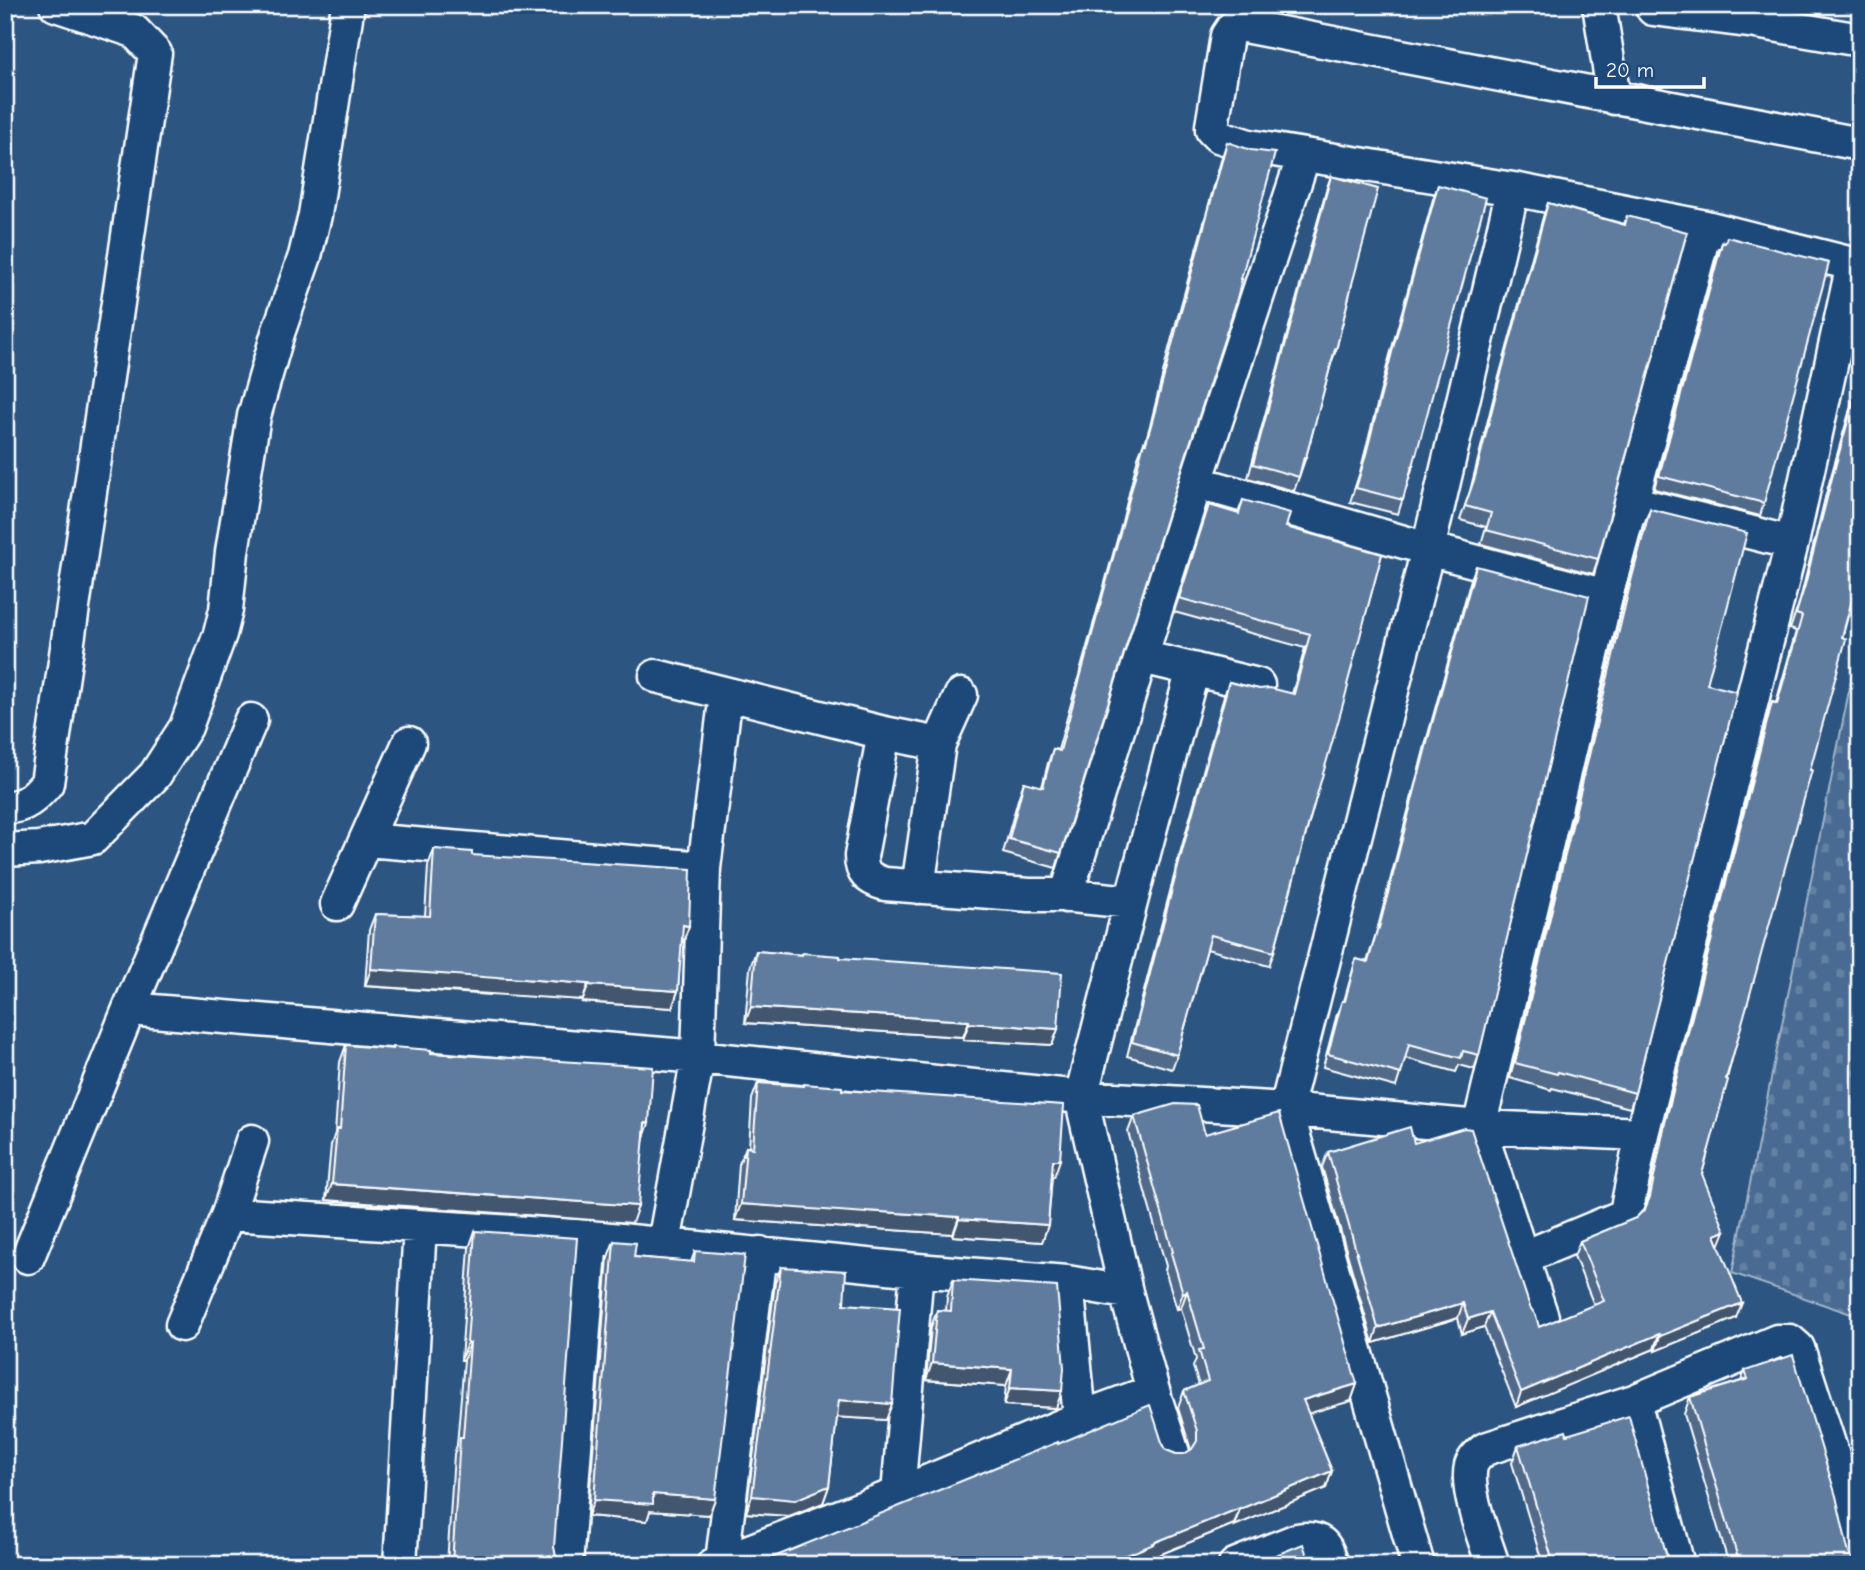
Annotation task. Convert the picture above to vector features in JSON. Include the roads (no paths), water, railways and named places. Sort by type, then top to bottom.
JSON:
[{"type":"street","points":[[5,807],[32,801],[47,783],[155,53],[134,31],[56,5]]},
{"type":"street","points":[[5,850],[39,848],[93,838],[155,775],[186,727],[220,634],[226,610],[232,552],[254,416],[278,333],[305,256],[315,215],[348,5]]},
{"type":"street","points":[[1599,5],[1614,98]]},
{"type":"street","points":[[1653,9],[1757,14],[1860,40]]},
{"type":"street","points":[[1522,1258],[1623,1216],[1627,1208],[1642,1135],[1793,542],[1856,265],[1706,227],[1513,189],[1249,146],[1218,136],[1212,130],[1227,36],[1233,27],[1245,25],[1860,144]]},
{"type":"street","points":[[1066,896],[1196,482],[1304,155]]},
{"type":"street","points":[[1418,1565],[1286,1109],[1428,549],[1513,189]]},
{"type":"street","points":[[1542,1317],[1479,1126],[1606,596],[1706,227]]},
{"type":"street","points":[[1196,482],[1428,549],[1606,596]]},
{"type":"street","points":[[1631,502],[1793,542]]},
{"type":"street","points":[[1142,657],[1258,685]]},
{"type":"street","points":[[1173,1453],[1126,1292],[1081,1097],[1193,669]]},
{"type":"street","points":[[656,676],[884,733],[939,744]]},
{"type":"street","points":[[664,1243],[698,1057],[704,868],[726,694]]},
{"type":"street","points":[[919,887],[939,744],[961,695]]},
{"type":"street","points":[[28,1257],[251,720]]},
{"type":"street","points":[[884,733],[861,856],[861,866],[869,877],[876,881],[919,887],[1131,902]]},
{"type":"street","points":[[337,904],[410,743]]},
{"type":"street","points":[[366,840],[704,868]]},
{"type":"street","points":[[129,1009],[698,1057],[1081,1097],[1642,1135]]},
{"type":"street","points":[[182,1325],[228,1214],[251,1141]]},
{"type":"street","points":[[228,1214],[664,1243],[916,1270],[1067,1282],[1126,1292]]},
{"type":"street","points":[[400,1565],[420,1227]]},
{"type":"street","points":[[566,1565],[591,1237]]},
{"type":"street","points":[[760,1253],[718,1563],[1153,1391]]},
{"type":"street","points":[[898,1494],[916,1270]]},
{"type":"street","points":[[1067,1282],[1080,1418]]},
{"type":"street","points":[[1493,1565],[1472,1495],[1471,1466],[1477,1455],[1485,1449],[1634,1401],[1777,1340],[1790,1340],[1798,1348],[1852,1485],[1860,1563]]},
{"type":"street","points":[[1634,1401],[1678,1565]]},
{"type":"street","points":[[1235,1565],[1297,1539],[1307,1538],[1316,1539],[1323,1544],[1332,1565]]}]
